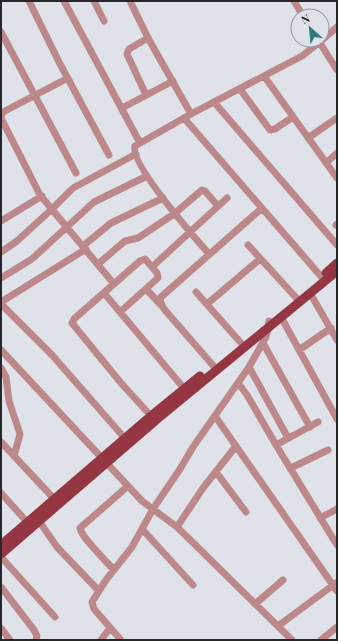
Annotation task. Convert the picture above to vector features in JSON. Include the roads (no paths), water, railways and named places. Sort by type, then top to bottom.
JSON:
[{"type":"main road","points":[[215,368],[241,343],[268,324],[281,317],[298,300],[310,293],[337,263]]},
{"type":"main road","points":[[1,555],[39,521],[57,502],[186,391],[323,279],[337,272]]},
{"type":"main road","points":[[127,441],[151,416],[186,391]]},
{"type":"main road","points":[[3,540],[26,522],[57,502]]},
{"type":"street","points":[[29,1],[109,154]]},
{"type":"street","points":[[64,1],[140,143]]},
{"type":"street","points":[[94,1],[104,21]]},
{"type":"street","points":[[130,1],[148,38],[191,114]]},
{"type":"street","points":[[1,32],[76,173]]},
{"type":"street","points":[[146,95],[127,54],[129,48],[148,38]]},
{"type":"street","points":[[209,254],[162,198],[147,176],[134,149],[140,143],[191,114],[302,56],[312,48]]},
{"type":"street","points":[[324,48],[337,70]]},
{"type":"street","points":[[264,76],[337,178]]},
{"type":"street","points":[[68,78],[3,112],[1,117],[42,196],[114,284]]},
{"type":"street","points":[[122,108],[173,81]]},
{"type":"street","points":[[240,88],[270,130],[275,129],[293,117]]},
{"type":"street","points":[[214,102],[337,245]]},
{"type":"street","points":[[184,118],[323,279]]},
{"type":"street","points":[[308,138],[337,118]]},
{"type":"street","points":[[326,162],[337,153]]},
{"type":"street","points":[[1,252],[17,241],[78,184],[136,154]]},
{"type":"street","points":[[1,278],[32,259],[94,202],[147,176]]},
{"type":"street","points":[[98,264],[125,241],[138,238],[174,214],[202,190],[205,191],[218,206]]},
{"type":"street","points":[[2,218],[42,196]]},
{"type":"street","points":[[127,441],[48,351],[1,303],[84,247],[111,223],[162,198]]},
{"type":"street","points":[[152,267],[227,198]]},
{"type":"street","points":[[161,305],[161,297],[262,208]]},
{"type":"street","points":[[248,245],[298,300]]},
{"type":"street","points":[[120,312],[158,278],[157,273],[147,261],[142,259],[74,319],[72,323],[151,416]]},
{"type":"street","points":[[207,304],[260,259]]},
{"type":"street","points":[[146,289],[215,368]]},
{"type":"street","points":[[196,292],[241,343]]},
{"type":"street","points":[[104,293],[186,391]]},
{"type":"street","points":[[310,293],[337,340]]},
{"type":"street","points":[[281,317],[337,419]]},
{"type":"street","points":[[121,640],[93,607],[92,602],[132,547],[153,509],[193,447],[249,367],[263,343],[268,324]]},
{"type":"street","points":[[299,350],[330,328]]},
{"type":"street","points":[[263,343],[310,427]]},
{"type":"street","points":[[1,350],[142,500],[177,527],[292,640]]},
{"type":"street","points":[[249,367],[288,438]]},
{"type":"street","points":[[1,368],[6,377],[9,401],[20,434],[14,456]]},
{"type":"street","points":[[238,382],[247,394],[337,545]]},
{"type":"street","points":[[215,416],[336,587],[278,626]]},
{"type":"street","points":[[276,444],[318,422]]},
{"type":"street","points":[[1,442],[57,502]]},
{"type":"street","points":[[177,527],[203,488],[236,446]]},
{"type":"street","points":[[291,468],[328,450]]},
{"type":"street","points":[[216,472],[246,512]]},
{"type":"street","points":[[114,570],[89,542],[81,532],[80,528],[128,486]]},
{"type":"street","points":[[1,493],[26,522]]},
{"type":"street","points":[[320,518],[337,508]]},
{"type":"street","points":[[39,521],[57,547],[99,591]]},
{"type":"street","points":[[142,529],[193,585]]},
{"type":"street","points":[[1,555],[55,617]]},
{"type":"street","points":[[255,604],[283,580]]},
{"type":"street","points":[[1,587],[34,630],[37,636],[36,640]]},
{"type":"street","points":[[321,640],[337,627]]},
{"type":"street","points":[[1,628],[10,640]]},
{"type":"street","points":[[101,640],[110,628]]}]
